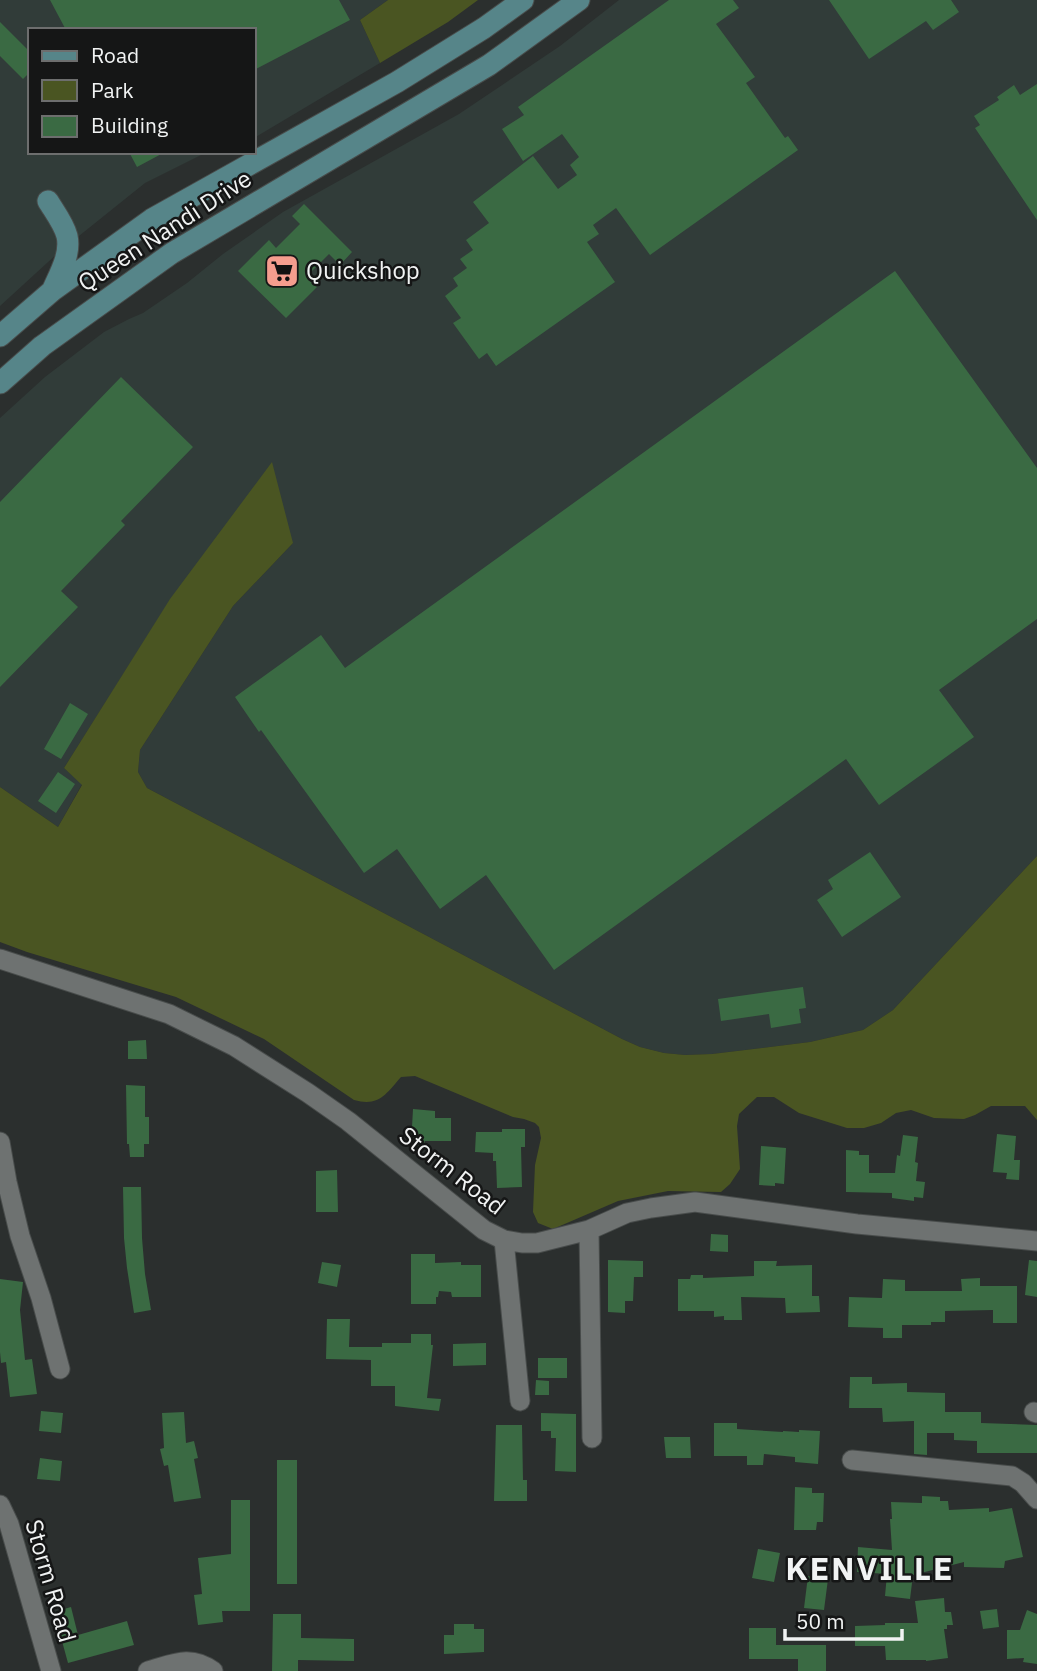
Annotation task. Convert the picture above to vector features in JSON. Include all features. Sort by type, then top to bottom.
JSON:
[{"type":"main road","name":"Queen Nandi Drive","points":[[0,336],[52,291],[152,219],[397,82],[484,29],[523,0]]},
{"type":"main road","name":"Queen Nandi Drive","points":[[0,383],[42,346],[172,253],[489,65],[579,0]]},
{"type":"main road","points":[[48,201],[67,234],[68,250],[52,291]]},
{"type":"street","name":"Storm Road","points":[[0,959],[169,1014],[234,1046],[348,1121],[484,1230],[504,1240],[537,1243],[589,1230],[626,1213],[695,1202],[857,1224],[1037,1241]]},
{"type":"street","points":[[0,1142],[6,1182],[20,1236],[41,1298],[60,1369]]},
{"type":"street","points":[[589,1230],[592,1438]]},
{"type":"street","points":[[504,1240],[520,1401]]},
{"type":"street","points":[[852,1460],[1012,1476],[1023,1483],[1037,1499]]},
{"type":"street","name":"Storm Road","points":[[0,1505],[9,1524],[51,1671]]},
{"type":"street","points":[[148,1671],[185,1660],[204,1664],[213,1671]]},
{"type":"shaded area","points":[[0,0],[388,0],[360,20],[380,63],[256,137],[256,28],[28,28],[28,154],[205,154],[145,183],[59,252],[0,306]]},
{"type":"shaded area","points":[[619,0],[1037,0],[1037,856],[893,1010],[863,1030],[810,1042],[685,1055],[640,1047],[147,788],[138,772],[140,750],[233,606],[293,543],[170,600],[64,768],[82,784],[58,827],[0,787],[0,418],[45,377],[104,332],[143,313],[283,212],[459,114],[560,46]]},
{"type":"green space","points":[[388,0],[478,0],[448,22],[380,63],[360,20]]},
{"type":"green space","points":[[272,462],[293,543],[233,606],[140,750],[138,772],[147,788],[622,1039],[640,1047],[685,1055],[810,1042],[863,1030],[893,1010],[1037,856],[1037,1120],[1025,1106],[991,1106],[964,1119],[934,1118],[911,1110],[896,1113],[881,1123],[864,1128],[847,1128],[799,1113],[774,1097],[757,1097],[739,1114],[737,1126],[740,1169],[721,1192],[668,1191],[618,1201],[553,1229],[538,1223],[533,1212],[535,1165],[541,1138],[539,1127],[535,1123],[513,1117],[415,1076],[401,1077],[386,1094],[376,1100],[354,1100],[264,1039],[176,997],[0,942],[0,787],[58,827],[82,785],[64,768],[170,599]]},
{"type":"building","points":[[50,0],[339,0],[350,20],[256,69],[256,28],[65,28]]},
{"type":"building","points":[[669,0],[733,0],[739,8],[716,24],[755,77],[746,83],[785,138],[788,136],[798,150],[650,255],[616,208],[593,225],[599,234],[587,242],[615,282],[496,366],[487,353],[479,359],[453,323],[461,318],[445,296],[458,286],[453,278],[467,268],[460,259],[473,250],[466,240],[489,223],[473,202],[533,156],[558,189],[577,175],[570,165],[579,157],[562,134],[523,161],[502,129],[524,115],[518,107]]},
{"type":"building","points":[[829,0],[951,0],[959,12],[933,30],[926,21],[869,59]]},
{"type":"building","points":[[0,22],[28,50],[28,74],[23,79],[0,56]]},
{"type":"building","points":[[1037,84],[1037,220],[975,128],[980,125],[974,116],[999,100],[997,97],[1014,85],[1020,95]]},
{"type":"building","points":[[130,154],[161,154],[137,167]]},
{"type":"building","points":[[304,204],[352,252],[340,265],[329,254],[306,277],[317,287],[286,318],[238,271],[269,240],[276,248],[300,224],[292,216]]},
{"type":"building","points":[[895,271],[1037,468],[1037,619],[939,690],[974,737],[879,805],[846,759],[554,970],[486,875],[440,909],[397,849],[364,873],[235,697],[321,635],[345,668]]},
{"type":"building","points":[[121,377],[193,447],[121,521],[125,525],[61,591],[78,607],[0,687],[0,502]]},
{"type":"building","points":[[70,703],[88,714],[61,759],[44,749]]},
{"type":"building","points":[[58,772],[75,784],[56,813],[38,801]]},
{"type":"building","points":[[870,852],[901,897],[842,937],[817,900],[833,889],[828,880]]},
{"type":"building","points":[[803,987],[806,1008],[799,1009],[801,1023],[771,1028],[769,1014],[721,1021],[718,999]]},
{"type":"building","points":[[146,1040],[147,1059],[128,1059],[128,1041]]},
{"type":"building","points":[[126,1085],[145,1086],[145,1117],[149,1117],[149,1144],[144,1144],[144,1157],[130,1157],[127,1144]]},
{"type":"building","points":[[413,1109],[435,1111],[435,1118],[451,1118],[451,1141],[425,1141],[424,1146],[418,1148],[411,1145]]},
{"type":"building","points":[[502,1129],[525,1129],[525,1147],[521,1147],[522,1187],[497,1188],[493,1153],[475,1152],[476,1132],[502,1132]]},
{"type":"building","points":[[997,1134],[1016,1136],[1014,1160],[1020,1160],[1019,1180],[1006,1179],[1007,1173],[993,1172]]},
{"type":"building","points":[[903,1135],[918,1137],[916,1181],[925,1182],[923,1198],[914,1197],[914,1201],[892,1198],[892,1193],[846,1192],[846,1150],[859,1151],[859,1155],[869,1155],[869,1173],[895,1173]]},
{"type":"building","points":[[761,1146],[786,1148],[784,1184],[759,1185]]},
{"type":"building","points":[[337,1170],[338,1212],[316,1212],[316,1171]]},
{"type":"building","points":[[123,1187],[141,1187],[142,1238],[151,1310],[134,1313],[124,1238]]},
{"type":"building","points":[[711,1234],[728,1235],[728,1252],[710,1251]]},
{"type":"building","points":[[411,1254],[435,1254],[435,1263],[461,1262],[461,1265],[481,1265],[481,1297],[452,1297],[451,1292],[439,1291],[436,1304],[411,1304]]},
{"type":"building","points":[[608,1260],[643,1261],[643,1277],[634,1277],[633,1301],[625,1301],[625,1313],[608,1312]]},
{"type":"building","points":[[1029,1260],[1037,1261],[1037,1297],[1025,1295]]},
{"type":"building","points":[[754,1261],[777,1261],[776,1266],[812,1265],[812,1296],[819,1296],[820,1312],[786,1313],[785,1298],[741,1297],[742,1320],[714,1317],[714,1311],[678,1311],[678,1279],[690,1279],[691,1275],[703,1275],[703,1278],[754,1276]]},
{"type":"building","points":[[322,1262],[341,1265],[337,1287],[318,1283]]},
{"type":"building","points":[[980,1278],[980,1286],[1017,1286],[1017,1323],[993,1323],[993,1310],[945,1311],[945,1322],[902,1325],[902,1338],[883,1338],[883,1328],[848,1327],[849,1297],[882,1298],[883,1279],[905,1280],[905,1291],[962,1291],[961,1279]]},
{"type":"building","points":[[0,1279],[23,1282],[20,1310],[25,1360],[32,1359],[37,1394],[10,1397],[6,1362],[1,1363],[0,1352]]},
{"type":"building","points":[[327,1319],[350,1319],[349,1347],[382,1347],[382,1343],[411,1343],[411,1334],[431,1334],[433,1345],[427,1398],[441,1399],[439,1411],[395,1406],[395,1386],[371,1386],[371,1360],[326,1359]]},
{"type":"building","points":[[486,1343],[486,1365],[453,1366],[453,1344]]},
{"type":"building","points":[[538,1358],[567,1358],[567,1378],[538,1378]]},
{"type":"building","points":[[850,1377],[872,1377],[872,1384],[907,1383],[907,1392],[945,1393],[945,1412],[981,1412],[981,1423],[1037,1425],[1037,1453],[977,1453],[977,1441],[954,1440],[954,1433],[927,1433],[927,1455],[914,1454],[914,1421],[883,1422],[882,1408],[849,1408]]},
{"type":"building","points":[[536,1380],[549,1381],[549,1395],[535,1395]]},
{"type":"building","points":[[41,1411],[63,1413],[61,1433],[39,1431]]},
{"type":"building","points":[[184,1412],[186,1443],[194,1441],[198,1458],[194,1459],[201,1498],[174,1502],[168,1465],[164,1466],[160,1449],[164,1448],[162,1413]]},
{"type":"building","points":[[541,1413],[576,1414],[576,1472],[555,1471],[556,1438],[551,1438],[551,1431],[541,1431]]},
{"type":"building","points":[[714,1423],[737,1423],[737,1429],[820,1431],[818,1464],[795,1462],[795,1457],[764,1454],[763,1465],[747,1465],[747,1456],[714,1456]]},
{"type":"building","points":[[496,1425],[522,1425],[523,1480],[527,1480],[527,1501],[494,1501]]},
{"type":"building","points":[[664,1437],[690,1437],[691,1458],[666,1458]]},
{"type":"building","points":[[40,1458],[62,1461],[60,1481],[37,1479]]},
{"type":"building","points":[[277,1460],[297,1460],[297,1584],[277,1584]]},
{"type":"building","points":[[795,1487],[812,1488],[812,1493],[824,1493],[823,1522],[817,1522],[816,1530],[794,1530]]},
{"type":"building","points":[[922,1496],[940,1497],[940,1501],[948,1501],[949,1510],[989,1508],[989,1512],[1012,1508],[1023,1557],[1005,1561],[1004,1568],[964,1567],[964,1562],[913,1575],[910,1599],[885,1596],[887,1574],[857,1572],[858,1547],[892,1550],[891,1502],[922,1503]]},
{"type":"building","points":[[231,1500],[250,1500],[250,1611],[222,1611],[223,1622],[198,1625],[194,1595],[202,1594],[198,1558],[231,1554]]},
{"type":"building","points":[[758,1549],[780,1553],[774,1582],[752,1578]]},
{"type":"building","points":[[808,1576],[828,1579],[824,1610],[804,1608]]},
{"type":"building","points":[[944,1598],[945,1612],[951,1612],[953,1625],[947,1625],[947,1629],[944,1629],[948,1658],[926,1661],[886,1660],[885,1646],[855,1646],[855,1626],[918,1623],[915,1601]]},
{"type":"building","points":[[71,1607],[78,1635],[127,1621],[134,1645],[68,1663],[54,1612]]},
{"type":"building","points":[[997,1609],[999,1627],[983,1629],[980,1611]]},
{"type":"building","points":[[1027,1610],[1037,1614],[1037,1664],[1023,1662],[1024,1658],[1007,1659],[1007,1630],[1020,1630]]},
{"type":"building","points":[[273,1614],[301,1614],[301,1638],[354,1639],[354,1661],[298,1660],[298,1671],[272,1671]]},
{"type":"building","points":[[454,1624],[474,1624],[474,1629],[484,1629],[484,1652],[444,1654],[444,1635],[454,1635]]},
{"type":"building","points":[[749,1628],[776,1628],[776,1645],[826,1645],[826,1671],[798,1671],[798,1659],[749,1659]]},
{"type":"place","name":"Quickshop","points":[[282,271]]},
{"type":"district","name":"KENVILLE","points":[[870,1569]]}]
